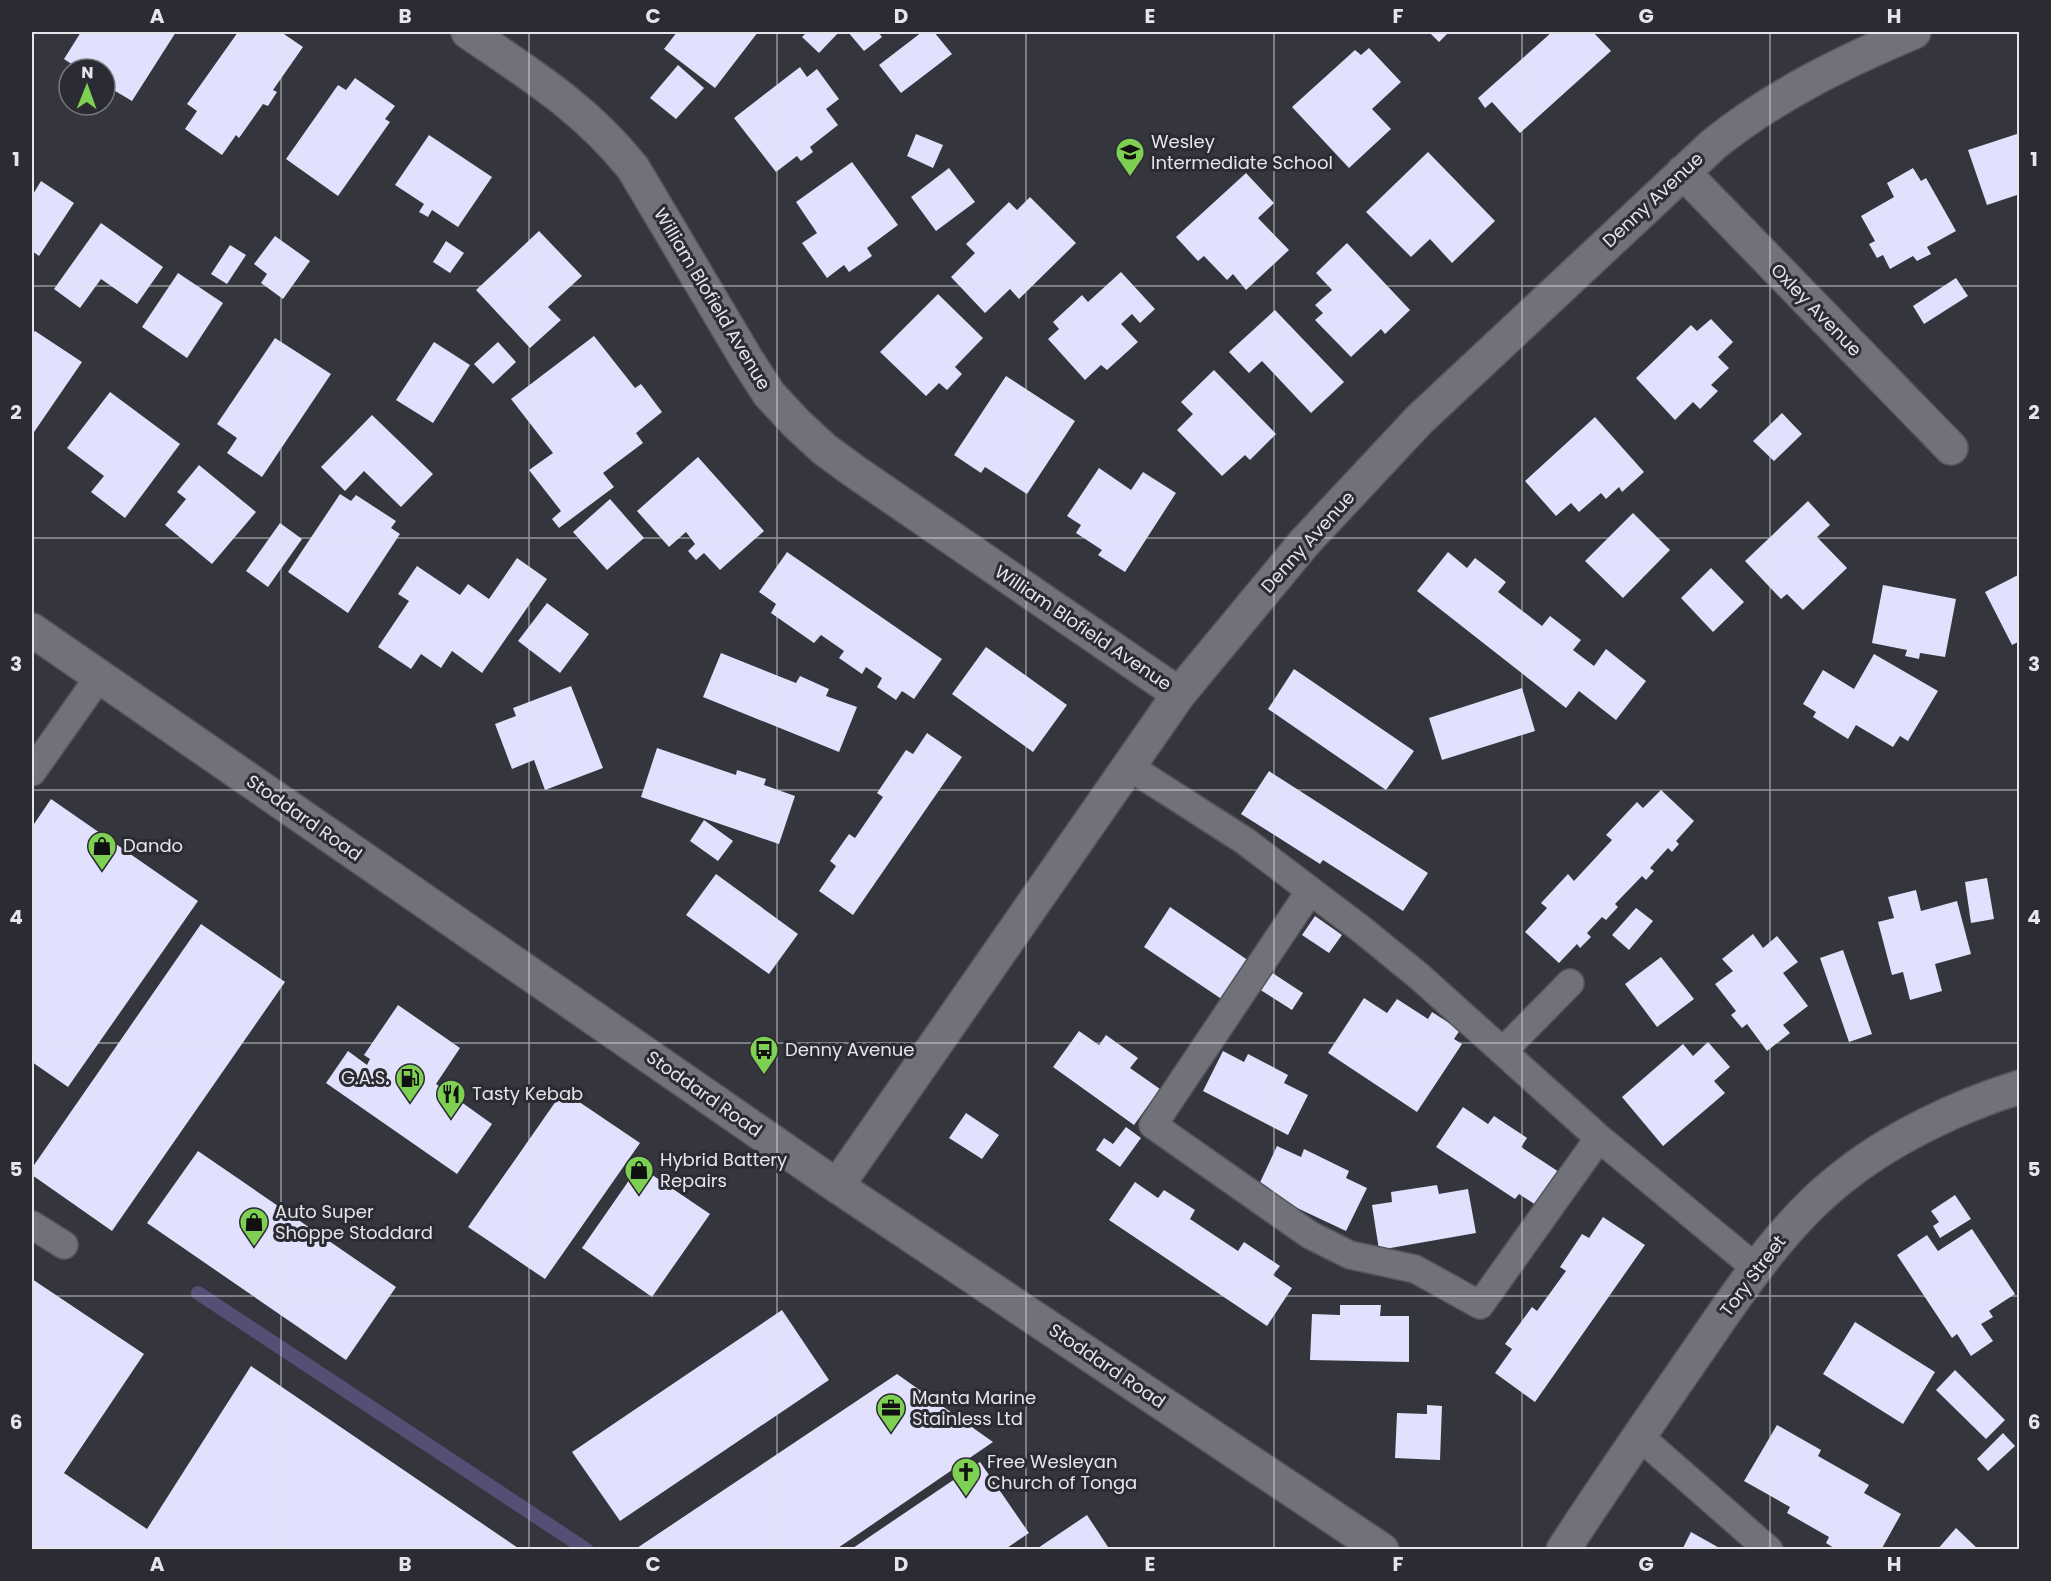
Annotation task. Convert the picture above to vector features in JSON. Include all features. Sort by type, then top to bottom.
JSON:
[{"type":"street","name":"William Blofield Avenue","points":[[468,32],[577,108],[615,146],[633,168],[769,394],[796,424],[854,471],[1179,694]]},
{"type":"street","name":"Denny Avenue","points":[[837,1186],[1179,694],[1304,543],[1419,420],[1683,172],[1749,117],[1796,88],[1851,58],[1914,32]]},
{"type":"street","name":"Oxley Avenue","points":[[1683,172],[1951,448]]},
{"type":"street","name":"Stoddard Road","points":[[32,630],[837,1186],[1382,1550]]},
{"type":"street","name":"Tory Street","points":[[1563,1550],[1730,1304],[1782,1235],[1839,1180],[1896,1141],[1938,1119],[1993,1095],[2019,1087]]},
{"type":"lane","points":[[32,772],[99,677]]},
{"type":"lane","points":[[1128,766],[1245,841],[1361,929],[1420,977],[1599,1138],[1756,1269]]},
{"type":"lane","points":[[1310,891],[1153,1125],[1310,1235],[1350,1255],[1415,1269],[1480,1305],[1599,1138]]},
{"type":"lane","points":[[1503,1051],[1570,983]]},
{"type":"lane","points":[[32,1225],[64,1245]]},
{"type":"lane","points":[[1639,1436],[1769,1550]]},
{"type":"building","points":[[81,32],[176,32],[132,101],[117,92],[117,57],[65,57]]},
{"type":"building","points":[[238,32],[281,32],[303,47],[273,90],[277,92],[268,106],[263,104],[239,138],[236,135],[222,155],[185,129],[197,111],[187,104]]},
{"type":"building","points":[[677,32],[758,32],[715,88],[664,49]]},
{"type":"building","points":[[807,32],[839,32],[819,53],[802,37]]},
{"type":"building","points":[[848,32],[878,32],[882,37],[864,51]]},
{"type":"building","points":[[922,32],[934,32],[952,54],[901,93],[879,65]]},
{"type":"building","points":[[1429,32],[1449,32],[1439,42]]},
{"type":"building","points":[[1552,32],[1593,32],[1611,51],[1520,133],[1492,102],[1485,108],[1478,98]]},
{"type":"building","points":[[1369,48],[1401,82],[1372,109],[1391,129],[1349,168],[1292,107],[1355,50],[1361,55]]},
{"type":"building","points":[[678,65],[704,88],[676,119],[650,98]]},
{"type":"building","points":[[800,67],[807,77],[817,69],[839,99],[826,109],[838,125],[810,147],[813,152],[801,161],[797,156],[776,172],[734,118]]},
{"type":"building","points":[[355,78],[395,106],[385,119],[390,122],[338,196],[286,159],[338,85],[346,90]]},
{"type":"building","points":[[2020,133],[2020,194],[1987,205],[1968,150]]},
{"type":"building","points":[[916,134],[943,145],[933,168],[907,156]]},
{"type":"building","points":[[429,135],[492,177],[458,227],[432,210],[428,217],[419,212],[424,204],[395,185]]},
{"type":"building","points":[[1428,152],[1495,221],[1452,263],[1430,239],[1411,257],[1366,212]]},
{"type":"building","points":[[852,162],[898,225],[867,248],[872,256],[849,272],[844,265],[827,278],[802,243],[817,233],[796,202]]},
{"type":"building","points":[[949,168],[975,202],[936,231],[911,197]]},
{"type":"building","points":[[1913,168],[1921,181],[1926,178],[1956,231],[1927,247],[1931,254],[1917,261],[1913,256],[1890,269],[1883,255],[1877,258],[1869,244],[1875,241],[1861,216],[1894,197],[1887,183]]},
{"type":"building","points":[[1246,173],[1274,203],[1258,218],[1289,250],[1246,290],[1233,274],[1227,280],[1204,256],[1198,261],[1176,237]]},
{"type":"building","points":[[41,181],[74,203],[39,256],[32,251],[32,196]]},
{"type":"building","points":[[1030,197],[1076,243],[1019,299],[1010,289],[985,313],[951,277],[975,253],[966,244],[1009,202],[1017,210]]},
{"type":"building","points":[[101,223],[163,267],[137,304],[101,279],[80,308],[54,289]]},
{"type":"building","points":[[539,231],[582,276],[548,307],[561,320],[530,348],[476,290]]},
{"type":"building","points":[[275,236],[310,261],[283,299],[261,283],[267,274],[254,264]]},
{"type":"building","points":[[446,241],[464,253],[450,273],[433,262]]},
{"type":"building","points":[[1347,243],[1410,310],[1385,334],[1381,329],[1351,357],[1315,320],[1323,313],[1315,305],[1332,290],[1316,273]]},
{"type":"building","points":[[230,245],[246,255],[227,284],[211,274]]},
{"type":"building","points":[[1121,272],[1155,309],[1140,323],[1132,314],[1121,324],[1138,342],[1107,370],[1101,365],[1085,380],[1048,339],[1059,329],[1053,322],[1082,295],[1088,302]]},
{"type":"building","points":[[178,273],[223,303],[187,358],[142,327]]},
{"type":"building","points":[[1956,278],[1968,296],[1924,324],[1913,306]]},
{"type":"building","points":[[938,294],[983,338],[955,367],[962,374],[947,390],[939,383],[926,396],[880,352]]},
{"type":"building","points":[[1275,310],[1344,382],[1311,413],[1262,361],[1249,373],[1229,352]]},
{"type":"building","points":[[1711,319],[1733,342],[1718,357],[1729,368],[1711,385],[1718,391],[1700,409],[1693,402],[1675,420],[1636,378],[1691,325],[1697,331]]},
{"type":"building","points":[[35,331],[82,362],[32,435],[32,335]]},
{"type":"building","points":[[594,336],[635,388],[641,384],[662,412],[636,433],[643,443],[603,473],[614,487],[559,528],[552,519],[561,511],[529,470],[553,453],[511,399]]},
{"type":"building","points":[[275,338],[331,374],[262,477],[227,453],[237,438],[217,424]]},
{"type":"building","points":[[434,342],[470,365],[433,423],[396,400]]},
{"type":"building","points":[[498,342],[516,362],[493,384],[474,364]]},
{"type":"building","points":[[1214,370],[1276,434],[1250,460],[1245,455],[1222,476],[1177,430],[1193,414],[1181,402]]},
{"type":"building","points":[[1006,376],[1075,421],[1027,494],[985,467],[981,473],[954,455]]},
{"type":"building","points":[[110,392],[180,444],[125,518],[91,492],[104,476],[67,448]]},
{"type":"building","points":[[1782,413],[1802,434],[1774,461],[1753,441]]},
{"type":"building","points":[[372,415],[433,474],[401,507],[364,471],[345,491],[321,467]]},
{"type":"building","points":[[1595,417],[1644,472],[1622,492],[1619,487],[1606,499],[1601,493],[1579,512],[1571,503],[1556,516],[1525,481]]},
{"type":"building","points":[[698,457],[764,531],[720,570],[704,553],[696,560],[688,551],[695,544],[686,532],[669,547],[637,511]]},
{"type":"building","points":[[199,465],[256,512],[212,564],[165,525],[186,499],[177,492]]},
{"type":"building","points":[[1099,468],[1131,490],[1143,472],[1176,493],[1125,572],[1098,555],[1102,550],[1076,533],[1081,525],[1067,516]]},
{"type":"building","points":[[340,494],[351,501],[356,495],[396,521],[391,528],[400,534],[348,613],[288,572]]},
{"type":"building","points":[[610,499],[644,538],[607,570],[573,532]]},
{"type":"building","points":[[1808,501],[1830,525],[1817,537],[1847,568],[1803,610],[1787,594],[1781,599],[1745,561]]},
{"type":"building","points":[[1633,513],[1670,550],[1623,598],[1585,561]]},
{"type":"building","points":[[280,523],[302,539],[268,587],[246,571]]},
{"type":"building","points":[[787,552],[942,659],[914,699],[902,691],[896,700],[877,687],[882,678],[866,667],[862,674],[839,658],[844,651],[821,635],[814,643],[771,613],[776,604],[759,592]]},
{"type":"building","points":[[1448,552],[1467,568],[1475,558],[1506,582],[1498,592],[1542,626],[1550,616],[1581,640],[1573,650],[1594,666],[1606,649],[1646,681],[1616,720],[1579,691],[1566,708],[1417,591]]},
{"type":"building","points":[[517,558],[547,579],[482,673],[452,651],[441,668],[421,654],[411,669],[378,647],[409,601],[398,594],[417,566],[460,595],[468,584],[489,599]]},
{"type":"building","points":[[1711,568],[1744,602],[1713,632],[1681,598]]},
{"type":"building","points":[[2020,574],[2020,641],[2012,645],[1985,592]]},
{"type":"building","points":[[1883,585],[1956,599],[1945,657],[1920,653],[1919,659],[1905,656],[1907,650],[1872,643]]},
{"type":"building","points":[[547,603],[589,634],[560,673],[518,641]]},
{"type":"building","points":[[986,647],[1067,705],[1033,752],[952,694]]},
{"type":"building","points":[[721,653],[796,683],[800,676],[829,689],[826,696],[857,707],[839,752],[703,697]]},
{"type":"building","points":[[1874,654],[1938,691],[1908,741],[1900,736],[1893,747],[1856,725],[1848,739],[1813,717],[1816,712],[1803,704],[1823,670],[1854,689]]},
{"type":"building","points":[[1294,669],[1414,751],[1386,790],[1268,709]]},
{"type":"building","points":[[571,686],[603,768],[545,790],[534,760],[512,769],[495,724],[516,716],[513,708]]},
{"type":"building","points":[[1522,688],[1535,731],[1442,760],[1429,718]]},
{"type":"building","points":[[927,733],[962,757],[853,915],[819,891],[836,866],[830,861],[849,834],[855,838],[883,797],[877,793],[906,750],[913,754]]},
{"type":"building","points":[[657,748],[736,775],[737,770],[766,779],[764,785],[795,796],[779,844],[641,797]]},
{"type":"building","points":[[1269,771],[1428,873],[1403,911],[1323,860],[1320,864],[1241,814]]},
{"type":"building","points":[[1661,790],[1694,821],[1676,841],[1679,844],[1672,852],[1668,848],[1650,868],[1654,871],[1646,880],[1642,876],[1615,904],[1618,907],[1606,920],[1602,917],[1587,933],[1591,937],[1580,948],[1577,944],[1559,963],[1525,932],[1547,908],[1541,903],[1568,874],[1574,881],[1612,840],[1606,835],[1637,802],[1643,808]]},
{"type":"building","points":[[51,799],[198,901],[68,1087],[32,1062],[32,827]]},
{"type":"building","points":[[704,820],[733,841],[718,861],[690,841]]},
{"type":"building","points":[[716,874],[798,934],[769,974],[686,915]]},
{"type":"building","points":[[1987,878],[1994,919],[1971,923],[1965,882]]},
{"type":"building","points":[[1916,890],[1921,911],[1957,901],[1971,954],[1935,964],[1942,991],[1910,1000],[1903,972],[1892,975],[1878,922],[1894,918],[1888,897]]},
{"type":"building","points":[[1170,907],[1252,963],[1226,1002],[1144,947]]},
{"type":"building","points":[[1636,908],[1653,921],[1629,950],[1612,935]]},
{"type":"building","points":[[1315,916],[1342,935],[1329,953],[1302,935]]},
{"type":"building","points":[[201,924],[285,982],[112,1231],[32,1175],[32,1168]]},
{"type":"building","points":[[1753,934],[1763,948],[1777,936],[1798,962],[1783,973],[1808,1006],[1783,1025],[1790,1033],[1767,1051],[1747,1024],[1742,1028],[1731,1015],[1736,1011],[1715,984],[1733,971],[1722,959]]},
{"type":"building","points":[[1843,950],[1872,1034],[1849,1042],[1820,958]]},
{"type":"building","points":[[1661,957],[1694,999],[1657,1027],[1625,984]]},
{"type":"building","points":[[1271,972],[1303,993],[1292,1010],[1259,989]]},
{"type":"building","points":[[1364,998],[1387,1013],[1397,999],[1428,1019],[1432,1012],[1460,1030],[1454,1039],[1462,1044],[1417,1112],[1328,1053]]},
{"type":"building","name":"G.A.S.","points":[[398,1005],[460,1048],[436,1084],[492,1124],[457,1174],[326,1083],[348,1051],[367,1065],[370,1059],[364,1055]]},
{"type":"building","points":[[1079,1031],[1099,1045],[1106,1035],[1138,1058],[1130,1068],[1160,1089],[1134,1125],[1053,1067]]},
{"type":"building","points":[[1708,1042],[1730,1067],[1714,1081],[1725,1093],[1663,1146],[1622,1097],[1683,1044],[1693,1056]]},
{"type":"building","points":[[1223,1051],[1244,1062],[1248,1054],[1288,1075],[1284,1083],[1308,1095],[1288,1135],[1203,1091]]},
{"type":"building","points":[[563,1091],[640,1143],[545,1279],[468,1227]]},
{"type":"building","points":[[1463,1107],[1488,1124],[1494,1116],[1527,1138],[1521,1147],[1559,1172],[1536,1205],[1519,1194],[1515,1199],[1436,1147]]},
{"type":"building","points":[[966,1113],[999,1135],[982,1159],[949,1138]]},
{"type":"building","points":[[1126,1127],[1141,1138],[1120,1167],[1096,1150],[1104,1138],[1113,1144]]},
{"type":"building","points":[[1277,1146],[1301,1157],[1304,1149],[1349,1171],[1346,1178],[1367,1188],[1346,1231],[1257,1189]]},
{"type":"building","points":[[198,1151],[396,1287],[346,1360],[147,1223]]},
{"type":"building","points":[[639,1166],[710,1214],[652,1297],[582,1248]]},
{"type":"building","points":[[1135,1182],[1158,1198],[1164,1190],[1195,1210],[1190,1219],[1238,1251],[1244,1242],[1280,1266],[1273,1275],[1292,1288],[1267,1326],[1109,1220]]},
{"type":"building","points":[[1437,1185],[1439,1194],[1468,1189],[1476,1233],[1379,1250],[1372,1205],[1392,1202],[1391,1192]]},
{"type":"building","points":[[1955,1195],[1971,1219],[1940,1238],[1933,1226],[1939,1222],[1931,1211]]},
{"type":"building","points":[[1603,1217],[1645,1245],[1535,1402],[1495,1373],[1512,1349],[1505,1344],[1532,1307],[1537,1311],[1566,1271],[1560,1267],[1582,1234],[1589,1238]]},
{"type":"building","points":[[1972,1229],[2015,1294],[1989,1311],[1993,1317],[1981,1324],[1993,1341],[1971,1356],[1957,1334],[1952,1338],[1897,1255],[1927,1235],[1938,1251]]},
{"type":"building","points":[[32,1279],[144,1354],[64,1473],[147,1529],[251,1366],[521,1550],[32,1550]]},
{"type":"building","points":[[1340,1305],[1381,1305],[1380,1316],[1409,1316],[1409,1362],[1310,1360],[1312,1314],[1340,1315]]},
{"type":"building","points":[[782,1310],[829,1380],[620,1521],[572,1452]]},
{"type":"building","points":[[1855,1322],[1935,1372],[1903,1424],[1823,1374]]},
{"type":"building","points":[[1955,1370],[2005,1420],[1986,1439],[1936,1390]]},
{"type":"building","points":[[897,1374],[993,1442],[835,1550],[634,1550]]},
{"type":"building","points":[[1427,1405],[1442,1406],[1440,1460],[1395,1458],[1397,1413],[1427,1414]]},
{"type":"building","points":[[1777,1425],[1821,1450],[1818,1456],[1869,1485],[1864,1493],[1901,1514],[1881,1550],[1837,1550],[1826,1543],[1829,1537],[1787,1513],[1790,1507],[1744,1481]]},
{"type":"building","points":[[2003,1433],[2015,1446],[1988,1471],[1977,1459]]},
{"type":"building","name":"Free Wesleyan Church of Tonga","points":[[980,1462],[1029,1533],[1004,1550],[850,1550]]},
{"type":"building","points":[[1087,1515],[1110,1550],[1035,1550]]},
{"type":"building","points":[[1956,1528],[1979,1550],[1937,1550]]},
{"type":"building","points":[[1691,1532],[1723,1550],[1682,1550]]},
{"type":"waterway","points":[[198,1293],[587,1550]]},
{"type":"place","name":"Wesley Intermediate School","points":[[1130,178]]},
{"type":"place","name":"Dando","points":[[102,872]]},
{"type":"place","name":"Denny Avenue","points":[[764,1076]]},
{"type":"place","name":"G.A.S.","points":[[410,1104]]},
{"type":"place","name":"Tasty Kebab","points":[[451,1120]]},
{"type":"place","name":"Hybrid Battery Repairs","points":[[639,1196]]},
{"type":"place","name":"Auto Super Shoppe Stoddard","points":[[254,1248]]},
{"type":"place","name":"Manta Marine Stainless Ltd","points":[[891,1434]]},
{"type":"place","name":"Free Wesleyan Church of Tonga","points":[[966,1498]]}]
